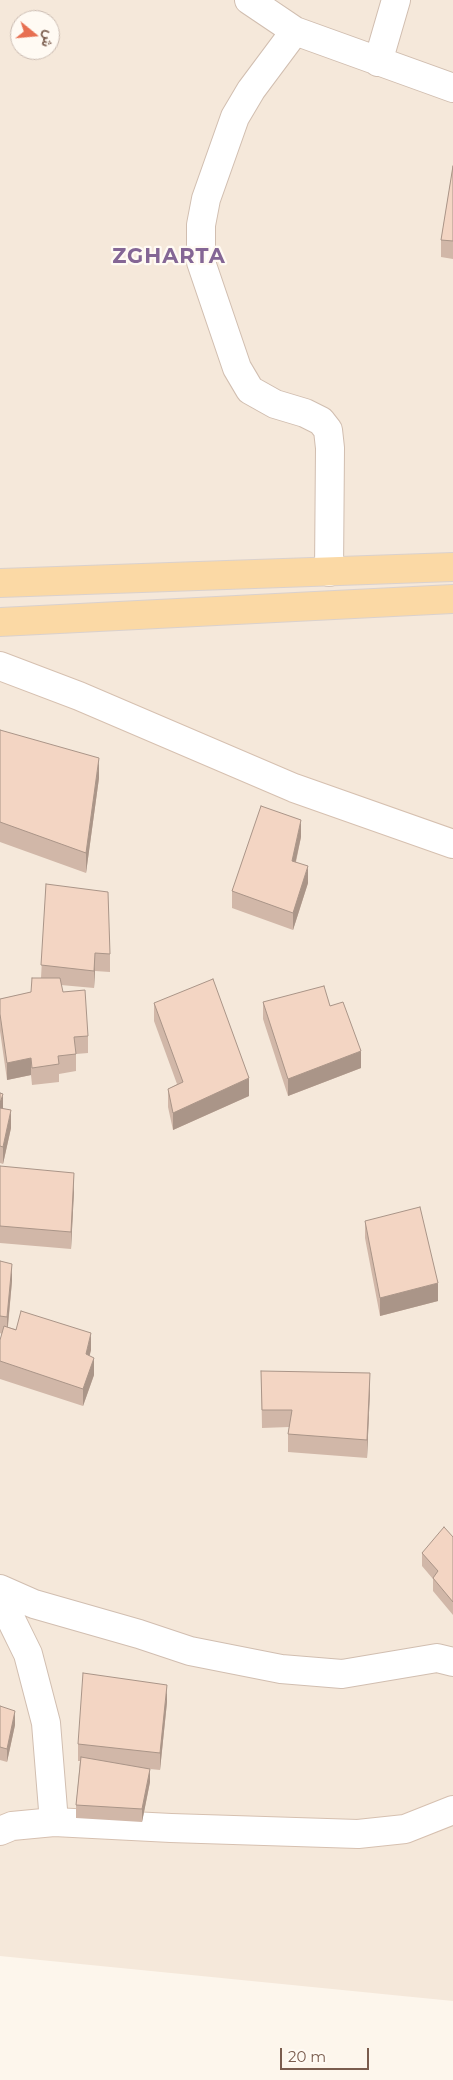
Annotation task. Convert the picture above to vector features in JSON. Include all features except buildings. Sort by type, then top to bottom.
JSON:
[{"type":"main road","points":[[0,582],[453,567]]},
{"type":"main road","points":[[0,622],[453,599]]},
{"type":"street","points":[[250,0],[295,31],[453,88]]},
{"type":"street","points":[[378,62],[396,0]]},
{"type":"street","points":[[295,31],[251,90],[235,117],[206,199],[201,225],[201,262],[238,368],[250,390],[268,401],[305,413],[320,421],[328,430],[330,448],[328,572]]},
{"type":"street","points":[[0,666],[78,696],[294,788],[453,844]]},
{"type":"street","points":[[0,1589],[34,1604],[139,1634],[190,1651],[281,1669],[342,1674],[437,1658],[453,1662]]},
{"type":"street","points":[[0,1597],[28,1654],[46,1723],[54,1822]]},
{"type":"street","points":[[0,1831],[12,1826],[54,1822],[358,1834],[405,1829],[453,1810]]},
{"type":"shaded area","points":[[0,0],[453,0],[453,2001],[0,1956]]},
{"type":"district","name":"ZGHARTA","points":[[169,257]]}]
